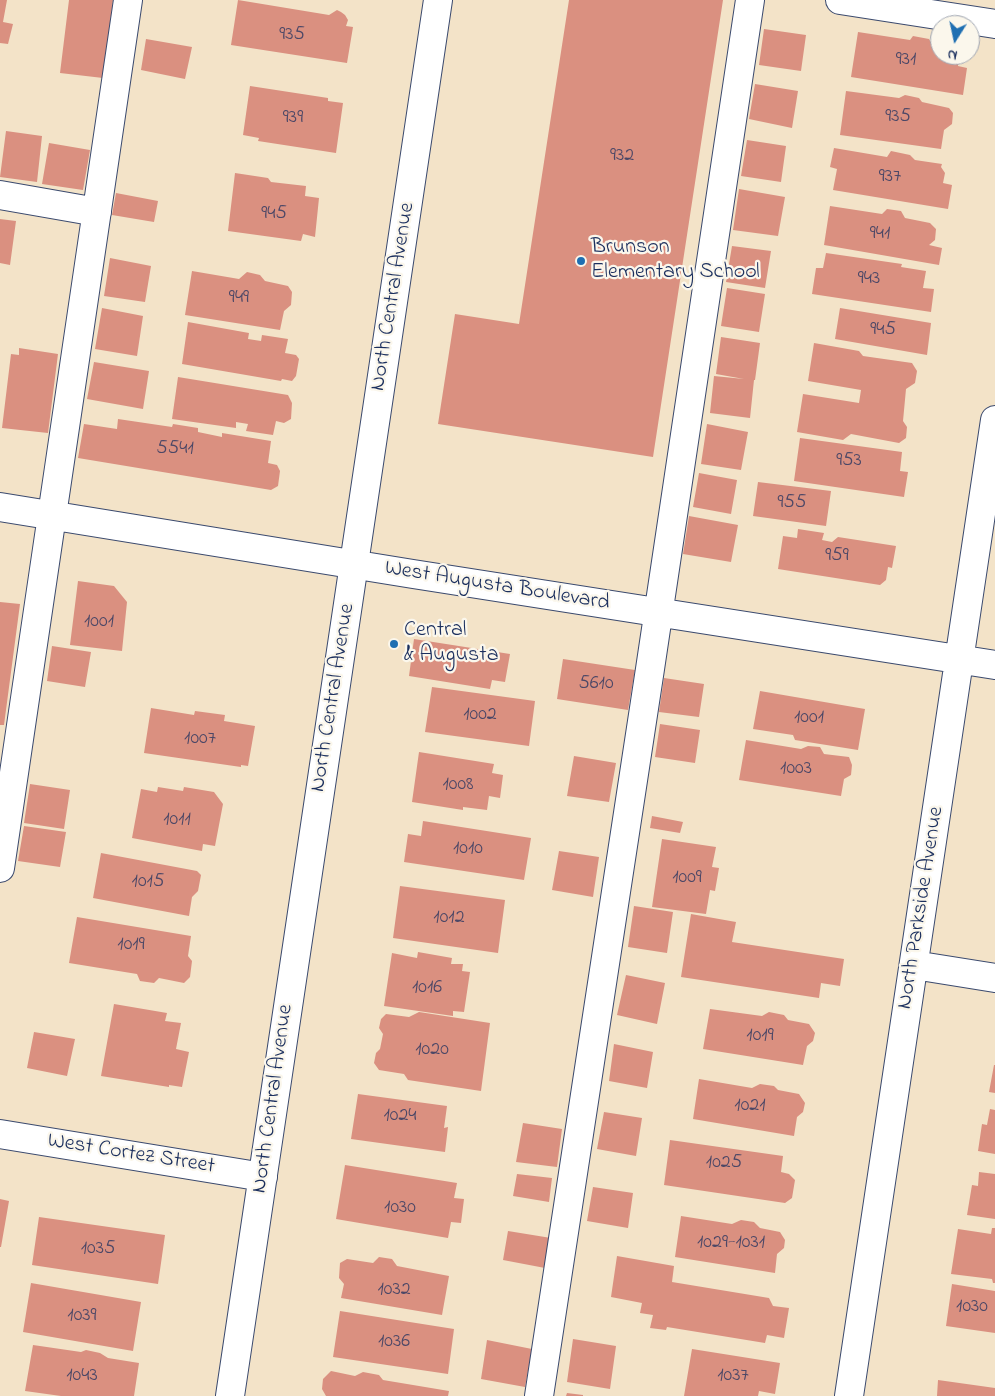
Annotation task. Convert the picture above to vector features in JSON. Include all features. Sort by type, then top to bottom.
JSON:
[{"type":"street","points":[[0,868],[3,824],[52,515],[128,0]]},
{"type":"street","name":"North Central Avenue","points":[[230,1396],[438,0]]},
{"type":"street","points":[[539,1396],[750,0]]},
{"type":"street","points":[[840,0],[995,24]]},
{"type":"street","points":[[0,195],[97,212]]},
{"type":"street","name":"North Parkside Avenue","points":[[849,1396],[995,420]]},
{"type":"street","name":"West Augusta Boulevard","points":[[0,507],[995,665]]},
{"type":"street","points":[[914,966],[995,978]]},
{"type":"street","name":"West Cortez Street","points":[[0,1134],[263,1177]]},
{"type":"building","points":[[0,0],[7,0],[3,22],[13,24],[8,44],[0,43]]},
{"type":"building","points":[[69,0],[113,0],[103,78],[60,73]]},
{"type":"building","points":[[238,0],[329,15],[337,10],[341,12],[348,20],[346,26],[353,27],[347,63],[231,45]]},
{"type":"building","name":"Brunson Elementary School","points":[[569,0],[723,0],[653,457],[438,424],[455,314],[519,324]]},
{"type":"building","points":[[764,29],[806,35],[801,71],[759,65]]},
{"type":"building","points":[[858,32],[910,40],[913,36],[929,39],[930,65],[958,65],[967,68],[963,95],[851,77]]},
{"type":"building","points":[[146,39],[192,47],[185,79],[141,70]]},
{"type":"building","points":[[755,84],[798,91],[792,128],[749,119]]},
{"type":"building","points":[[250,86],[328,98],[328,101],[343,103],[336,153],[258,141],[259,138],[243,135]]},
{"type":"building","points":[[846,91],[899,98],[905,95],[919,98],[922,102],[949,108],[953,113],[952,124],[944,130],[941,149],[840,135]]},
{"type":"building","points":[[6,131],[42,136],[37,182],[0,177]]},
{"type":"building","points":[[747,140],[786,146],[781,182],[741,176]]},
{"type":"building","points":[[49,143],[90,150],[83,190],[42,184]]},
{"type":"building","points":[[834,148],[887,157],[891,151],[910,155],[915,160],[942,164],[941,167],[945,173],[943,183],[952,185],[948,209],[833,190],[837,169],[830,167]]},
{"type":"building","points":[[235,173],[268,178],[271,182],[306,186],[305,196],[319,198],[315,237],[303,234],[301,241],[228,231]]},
{"type":"building","points":[[739,189],[785,197],[778,236],[733,230]]},
{"type":"building","points":[[116,193],[158,201],[154,222],[112,215]]},
{"type":"building","points":[[830,206],[882,214],[887,209],[901,211],[905,218],[930,223],[936,229],[935,240],[929,245],[942,248],[939,265],[824,245]]},
{"type":"building","points":[[0,219],[16,221],[10,265],[0,263]]},
{"type":"building","points":[[732,246],[771,251],[765,288],[726,282]]},
{"type":"building","points":[[826,253],[902,264],[901,267],[926,271],[923,288],[934,289],[931,312],[812,294],[816,268],[823,268]]},
{"type":"building","points":[[110,258],[151,266],[145,302],[104,296]]},
{"type":"building","points":[[192,271],[239,279],[247,272],[260,275],[265,281],[288,286],[292,292],[291,305],[284,311],[280,330],[185,315]]},
{"type":"building","points":[[727,288],[765,294],[759,332],[721,326]]},
{"type":"building","points":[[102,308],[143,316],[137,356],[95,349]]},
{"type":"building","points":[[840,308],[931,323],[927,355],[835,339]]},
{"type":"building","points":[[188,322],[249,333],[248,339],[261,341],[262,335],[288,339],[285,353],[296,355],[299,359],[296,376],[292,381],[282,379],[281,381],[182,364]]},
{"type":"building","points":[[721,337],[760,343],[750,418],[710,413],[714,376],[744,379],[716,374]]},
{"type":"building","points":[[814,343],[859,351],[863,356],[912,363],[917,371],[915,383],[906,389],[903,421],[907,427],[906,438],[899,443],[851,434],[843,440],[797,432],[803,394],[859,403],[861,390],[808,381]]},
{"type":"building","points":[[19,348],[58,354],[48,433],[2,428],[11,354],[19,355]]},
{"type":"building","points":[[94,362],[149,371],[143,409],[87,399]]},
{"type":"building","points":[[178,377],[288,395],[292,403],[291,419],[284,423],[276,421],[273,435],[246,431],[248,424],[236,422],[236,428],[172,419]]},
{"type":"building","points":[[118,419],[172,427],[173,424],[198,428],[198,432],[222,437],[222,433],[271,441],[268,463],[277,465],[280,471],[278,486],[271,490],[78,458],[84,424],[117,429]]},
{"type":"building","points":[[707,424],[748,432],[741,470],[701,464]]},
{"type":"building","points":[[800,438],[902,452],[900,471],[908,472],[904,497],[794,481]]},
{"type":"building","points":[[699,473],[737,480],[731,514],[693,507]]},
{"type":"building","points":[[758,482],[831,491],[826,526],[753,516]]},
{"type":"building","points":[[689,516],[738,525],[731,562],[683,554]]},
{"type":"building","points":[[798,529],[824,533],[822,540],[832,542],[838,537],[896,546],[892,568],[888,567],[886,580],[880,585],[778,569],[783,536],[797,538]]},
{"type":"building","points":[[78,581],[114,586],[127,602],[122,651],[70,645]]},
{"type":"building","points":[[0,602],[20,604],[4,725],[0,725]]},
{"type":"building","points":[[414,639],[510,654],[505,682],[492,680],[490,689],[409,676]]},
{"type":"building","points":[[52,646],[91,652],[85,687],[47,681]]},
{"type":"building","points":[[563,659],[635,670],[628,710],[557,699]]},
{"type":"building","points":[[664,678],[704,684],[699,717],[659,712]]},
{"type":"building","points":[[432,687],[535,701],[529,746],[425,732]]},
{"type":"building","points":[[760,691],[865,709],[858,750],[795,740],[793,735],[753,729]]},
{"type":"building","points":[[151,708],[194,715],[195,711],[225,715],[224,721],[255,726],[248,766],[241,765],[241,767],[144,753]]},
{"type":"building","points":[[660,724],[700,730],[695,763],[655,757]]},
{"type":"building","points":[[746,740],[801,749],[808,746],[820,747],[824,754],[849,757],[852,765],[851,775],[844,779],[841,796],[739,780]]},
{"type":"building","points":[[419,752],[494,764],[492,773],[503,775],[500,798],[489,796],[487,810],[463,807],[463,810],[412,802]]},
{"type":"building","points":[[574,756],[616,763],[609,802],[567,796]]},
{"type":"building","points":[[30,784],[70,790],[64,829],[24,823]]},
{"type":"building","points":[[158,787],[183,791],[184,787],[214,792],[223,804],[215,846],[203,844],[202,851],[132,838],[141,789],[157,792]]},
{"type":"building","points":[[652,816],[683,822],[680,833],[650,828]]},
{"type":"building","points":[[423,821],[531,838],[524,880],[404,862],[408,834],[421,836]]},
{"type":"building","points":[[24,826],[66,832],[60,867],[18,861]]},
{"type":"building","points":[[662,839],[716,847],[712,867],[719,868],[715,891],[710,890],[706,914],[652,907]]},
{"type":"building","points":[[559,851],[599,857],[593,897],[552,890]]},
{"type":"building","points":[[101,853],[197,871],[201,875],[198,891],[192,897],[189,916],[93,898]]},
{"type":"building","points":[[400,886],[505,900],[498,953],[393,938]]},
{"type":"building","points":[[634,906],[673,912],[667,953],[628,947]]},
{"type":"building","points":[[691,914],[736,922],[732,942],[844,959],[840,986],[821,983],[819,998],[681,977]]},
{"type":"building","points":[[77,917],[191,936],[188,956],[192,961],[190,977],[184,983],[159,978],[154,983],[140,981],[137,974],[69,963]]},
{"type":"building","points":[[418,952],[452,958],[451,964],[463,964],[462,971],[470,972],[464,1012],[453,1011],[453,1016],[384,1006],[392,953],[417,958]]},
{"type":"building","points":[[626,975],[665,983],[657,1024],[617,1015]]},
{"type":"building","points":[[114,1004],[167,1013],[165,1021],[181,1023],[176,1049],[189,1052],[182,1087],[169,1085],[169,1087],[101,1076]]},
{"type":"building","points":[[710,1009],[762,1016],[769,1012],[784,1015],[788,1020],[809,1024],[815,1033],[813,1041],[807,1046],[803,1065],[703,1049]]},
{"type":"building","points":[[419,1012],[490,1023],[481,1091],[408,1080],[404,1074],[379,1070],[374,1063],[376,1053],[380,1049],[383,1034],[379,1028],[381,1019],[386,1014],[409,1017]]},
{"type":"building","points":[[34,1032],[75,1039],[67,1076],[27,1068]]},
{"type":"building","points":[[614,1044],[653,1052],[647,1088],[609,1081]]},
{"type":"building","points":[[995,1065],[995,1093],[989,1092]]},
{"type":"building","points":[[699,1079],[752,1088],[760,1084],[774,1086],[778,1090],[799,1094],[805,1103],[803,1112],[797,1117],[794,1136],[693,1119]]},
{"type":"building","points":[[358,1094],[447,1106],[444,1128],[448,1127],[445,1152],[351,1139]]},
{"type":"building","points":[[990,1109],[995,1110],[995,1154],[978,1151],[982,1124],[987,1125]]},
{"type":"building","points":[[604,1112],[642,1118],[636,1156],[597,1149]]},
{"type":"building","points":[[523,1123],[562,1129],[557,1167],[516,1162]]},
{"type":"building","points":[[670,1140],[783,1156],[781,1172],[789,1174],[795,1180],[792,1198],[785,1203],[664,1185]]},
{"type":"building","points":[[345,1165],[457,1183],[454,1198],[464,1199],[461,1223],[451,1222],[448,1238],[336,1219]]},
{"type":"building","points":[[979,1172],[995,1174],[995,1219],[967,1215],[972,1185],[978,1186]]},
{"type":"building","points":[[517,1174],[552,1178],[549,1202],[513,1196]]},
{"type":"building","points":[[593,1187],[633,1193],[628,1228],[587,1221]]},
{"type":"building","points":[[0,1199],[9,1201],[1,1247],[0,1247]]},
{"type":"building","points":[[681,1216],[732,1224],[741,1220],[754,1222],[760,1228],[780,1232],[785,1240],[784,1248],[777,1254],[775,1273],[675,1257]]},
{"type":"building","points":[[39,1217],[165,1235],[158,1284],[32,1265]]},
{"type":"building","points":[[992,1228],[995,1228],[995,1283],[993,1283],[992,1279],[951,1274],[958,1229],[991,1234]]},
{"type":"building","points":[[508,1231],[551,1238],[545,1268],[503,1260]]},
{"type":"building","points":[[617,1256],[674,1266],[672,1282],[769,1298],[773,1306],[789,1308],[784,1338],[767,1335],[765,1343],[667,1327],[666,1330],[650,1328],[653,1315],[640,1313],[642,1303],[611,1297]]},
{"type":"building","points":[[379,1257],[392,1259],[397,1266],[449,1276],[442,1315],[341,1298],[344,1284],[339,1278],[340,1263],[347,1259],[373,1263]]},
{"type":"building","points":[[31,1283],[141,1302],[133,1351],[23,1332]]},
{"type":"building","points":[[952,1284],[995,1291],[995,1333],[946,1326]]},
{"type":"building","points":[[340,1311],[454,1329],[448,1374],[333,1357]]},
{"type":"building","points":[[573,1339],[616,1346],[610,1389],[567,1382]]},
{"type":"building","points":[[487,1340],[532,1349],[525,1387],[481,1379]]},
{"type":"building","points":[[33,1345],[81,1352],[86,1350],[100,1353],[108,1358],[139,1363],[134,1396],[61,1396],[25,1391]]},
{"type":"building","points":[[692,1349],[780,1363],[775,1394],[759,1391],[758,1396],[684,1396]]},
{"type":"building","points":[[331,1371],[355,1376],[363,1372],[379,1375],[383,1380],[449,1391],[448,1396],[326,1396],[322,1389],[323,1379]]},
{"type":"building","points":[[938,1380],[995,1388],[995,1396],[937,1396]]},
{"type":"building","points":[[567,1393],[583,1395],[583,1396],[566,1396]]},
{"type":"place","name":"Brunson Elementary School","points":[[581,261]]},
{"type":"place","name":"Central & Augusta","points":[[394,644]]}]
